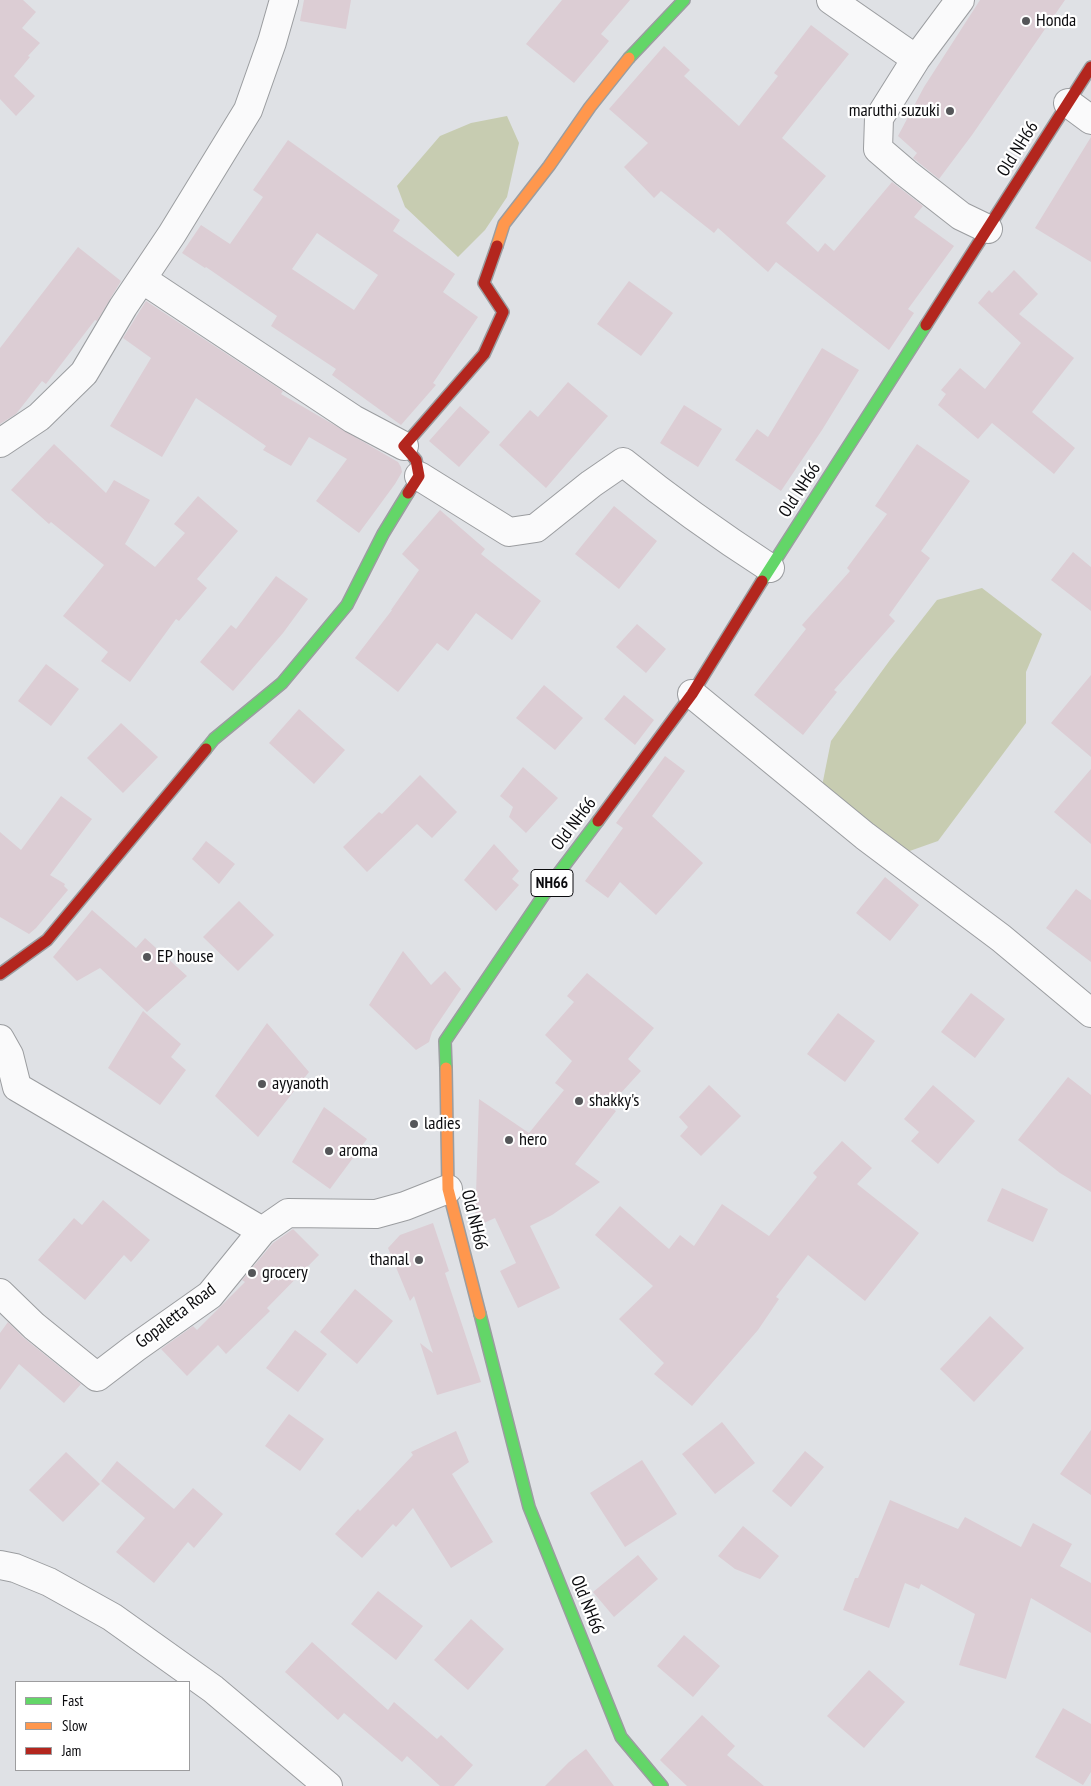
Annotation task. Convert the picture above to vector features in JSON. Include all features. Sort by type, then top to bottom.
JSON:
[{"type":"main road","points":[[0,974],[47,940],[214,739],[282,683],[347,605],[383,534],[419,476],[416,460],[404,446],[484,354],[504,312],[484,283],[504,224],[549,166],[590,107],[635,51],[684,0]]},
{"type":"main road","name":"Old NH66","points":[[662,1786],[621,1737],[529,1507],[448,1189],[445,1041],[558,874],[692,694],[770,568],[1091,67]]},
{"type":"street","points":[[0,443],[39,417],[84,373],[123,307],[172,234],[248,110],[272,42],[284,0]]},
{"type":"street","points":[[831,0],[916,59]]},
{"type":"street","points":[[960,0],[916,59],[879,118],[878,149],[961,216],[988,229]]},
{"type":"street","points":[[1068,103],[1091,120]]},
{"type":"street","points":[[142,280],[354,419],[404,446]]},
{"type":"street","points":[[419,476],[509,532],[536,528],[591,484],[623,462],[658,491],[713,531],[770,568]]},
{"type":"street","points":[[692,694],[865,836],[1001,938],[1091,1013]]},
{"type":"street","points":[[0,1039],[9,1055],[9,1094],[262,1231]]},
{"type":"street","name":"Gopaletta Road","points":[[0,1293],[34,1326],[97,1377],[210,1295],[262,1231],[288,1213],[376,1214],[405,1206],[448,1189]]},
{"type":"street","points":[[0,1564],[49,1582],[112,1618],[213,1689],[328,1786]]},
{"type":"green space","points":[[507,116],[519,143],[507,197],[485,230],[458,257],[405,207],[397,186],[440,136],[471,123]]},
{"type":"green space","points":[[982,588],[1042,634],[1026,672],[1026,723],[938,841],[904,853],[822,786],[831,741],[890,660],[937,600]]},
{"type":"building","points":[[0,0],[23,0],[36,12],[22,28],[40,43],[14,76],[35,96],[16,116],[0,99]]},
{"type":"building","points":[[304,0],[351,0],[346,29],[300,21]]},
{"type":"building","points":[[562,0],[630,0],[601,34],[609,41],[574,83],[526,44]]},
{"type":"building","name":"maruthi suzuki","points":[[980,0],[1065,0],[972,135],[939,179],[913,158],[917,153],[898,136],[924,87]]},
{"type":"building","points":[[811,25],[849,54],[782,138],[826,176],[786,223],[818,252],[825,243],[834,251],[892,182],[923,206],[914,217],[954,246],[908,309],[914,313],[889,350],[776,262],[768,272],[718,228],[714,233],[661,191],[654,198],[624,167],[648,143],[609,109],[664,46],[690,70],[684,76],[739,126],[778,76],[774,73]]},
{"type":"building","points":[[1091,137],[1091,262],[1035,228]]},
{"type":"building","points":[[288,140],[400,220],[393,231],[455,274],[443,292],[478,317],[433,383],[436,385],[401,425],[332,375],[336,369],[271,326],[277,316],[206,267],[182,253],[201,225],[230,244],[263,197],[253,190]],"holes":[[[317,233],[378,275],[354,310],[292,269]]]},
{"type":"building","points":[[78,247],[121,281],[97,321],[95,320],[46,384],[42,381],[16,414],[0,424],[0,348]]},
{"type":"building","points":[[1014,270],[1038,294],[1019,314],[1074,358],[1032,412],[1075,448],[1054,474],[992,423],[978,439],[938,405],[946,394],[941,390],[960,368],[985,389],[1021,343],[978,303],[989,290],[992,293]]},
{"type":"building","points":[[629,281],[673,313],[641,356],[597,324]]},
{"type":"building","points":[[146,301],[283,391],[281,394],[398,462],[402,472],[359,533],[316,501],[347,459],[309,437],[291,466],[263,450],[266,446],[196,398],[162,457],[110,426],[151,358],[123,338]]},
{"type":"building","points":[[822,348],[859,370],[781,491],[735,460],[757,429],[768,437]]},
{"type":"building","points":[[568,382],[608,416],[546,488],[499,445],[530,410],[538,417]]},
{"type":"building","points":[[684,405],[722,429],[698,467],[660,443]]},
{"type":"building","points":[[460,406],[490,432],[459,467],[429,441]]},
{"type":"building","points":[[54,444],[106,493],[114,480],[150,500],[125,544],[155,567],[185,533],[174,524],[198,496],[238,531],[197,579],[207,588],[179,621],[176,619],[130,682],[101,661],[108,652],[63,616],[104,565],[51,522],[49,524],[11,490]]},
{"type":"building","points":[[917,444],[970,481],[921,551],[930,558],[889,615],[895,621],[834,690],[837,692],[803,735],[754,695],[806,629],[802,625],[850,571],[847,568],[887,514],[875,506]]},
{"type":"building","points":[[614,506],[657,541],[619,589],[575,554]]},
{"type":"building","points":[[440,510],[485,549],[481,554],[541,601],[512,640],[476,613],[448,651],[437,643],[398,692],[355,658],[392,610],[419,570],[402,554]]},
{"type":"building","points":[[1073,552],[1091,567],[1091,611],[1051,580]]},
{"type":"building","points":[[276,576],[308,599],[283,633],[233,691],[200,662],[231,625],[236,629]]},
{"type":"building","points":[[637,624],[666,649],[646,673],[616,647]]},
{"type":"building","points":[[46,664],[79,689],[51,726],[18,701]]},
{"type":"building","points":[[1091,675],[1091,757],[1051,723]]},
{"type":"building","points":[[544,685],[583,718],[555,750],[516,718]]},
{"type":"building","points":[[624,695],[654,720],[635,745],[604,719]]},
{"type":"building","points":[[299,709],[345,750],[314,784],[269,743]]},
{"type":"building","points":[[121,723],[158,757],[123,793],[87,758]]},
{"type":"building","points":[[665,756],[685,771],[652,816],[703,863],[656,915],[620,882],[608,898],[585,881],[623,828],[616,823]]},
{"type":"building","points":[[523,767],[558,798],[526,833],[509,817],[513,807],[500,796]]},
{"type":"building","points":[[1091,769],[1091,844],[1054,812]]},
{"type":"building","points":[[420,775],[457,812],[432,838],[417,824],[367,872],[343,847],[379,812],[382,814]]},
{"type":"building","points":[[61,796],[92,819],[50,875],[65,884],[64,886],[68,890],[29,934],[0,917],[0,832],[21,850]]},
{"type":"building","points":[[206,841],[235,864],[219,884],[192,859]]},
{"type":"building","points":[[494,844],[519,871],[512,879],[519,885],[496,911],[464,880]]},
{"type":"building","points":[[885,877],[919,905],[890,941],[856,913]]},
{"type":"building","points":[[1076,889],[1091,900],[1091,962],[1046,928]]},
{"type":"building","points":[[239,901],[274,935],[238,971],[203,937]]},
{"type":"building","points":[[92,910],[136,948],[145,938],[187,976],[147,1012],[100,968],[77,981],[53,957]]},
{"type":"building","points":[[403,951],[431,985],[445,971],[461,989],[432,1032],[429,1042],[416,1050],[369,1005]]},
{"type":"building","points":[[587,973],[654,1028],[628,1059],[641,1071],[609,1106],[616,1111],[575,1164],[600,1182],[552,1215],[530,1226],[560,1288],[518,1308],[500,1271],[516,1263],[495,1218],[475,1227],[479,1099],[529,1133],[564,1090],[555,1083],[572,1061],[545,1035],[574,1002],[567,996]]},
{"type":"building","points":[[971,993],[1005,1019],[975,1058],[941,1032]]},
{"type":"building","points":[[143,1011],[181,1044],[171,1057],[186,1070],[160,1105],[108,1068]]},
{"type":"building","points":[[838,1013],[875,1041],[845,1082],[807,1054]]},
{"type":"building","name":"ayyanoth","points":[[267,1023],[309,1072],[258,1137],[215,1096]]},
{"type":"building","points":[[1068,1077],[1091,1095],[1091,1192],[1060,1173],[1018,1140]]},
{"type":"building","points":[[709,1085],[741,1116],[701,1156],[680,1136],[688,1127],[679,1117]]},
{"type":"building","points":[[933,1085],[975,1121],[938,1164],[911,1141],[919,1132],[904,1119]]},
{"type":"building","name":"aroma","points":[[324,1107],[367,1139],[330,1189],[292,1162]]},
{"type":"building","points":[[842,1141],[872,1168],[857,1184],[919,1233],[865,1301],[808,1255],[776,1297],[779,1299],[758,1330],[692,1406],[654,1374],[664,1363],[619,1319],[653,1286],[595,1235],[620,1206],[669,1249],[680,1235],[694,1246],[722,1204],[769,1236],[817,1177],[813,1173]]},
{"type":"building","points":[[1002,1188],[1048,1209],[1033,1242],[987,1221]]},
{"type":"building","points":[[103,1200],[150,1240],[131,1262],[124,1255],[85,1300],[38,1260],[74,1218],[82,1225]]},
{"type":"building","points":[[433,1223],[449,1271],[445,1273],[481,1382],[437,1395],[420,1343],[433,1353],[414,1296],[410,1301],[388,1248],[400,1235]]},
{"type":"building","points":[[293,1229],[319,1255],[267,1308],[270,1311],[226,1354],[218,1345],[187,1376],[161,1349],[193,1326],[197,1330],[245,1282],[242,1280],[273,1243]]},
{"type":"building","points":[[355,1289],[393,1321],[357,1364],[320,1332]]},
{"type":"building","points":[[990,1316],[1024,1348],[974,1402],[940,1369]]},
{"type":"building","points":[[8,1322],[24,1338],[81,1384],[64,1403],[19,1364],[0,1390],[0,1333]]},
{"type":"building","points":[[295,1330],[327,1354],[298,1392],[266,1368]]},
{"type":"building","points":[[289,1414],[324,1439],[300,1471],[265,1446]]},
{"type":"building","points":[[722,1422],[755,1463],[715,1494],[682,1454]]},
{"type":"building","points":[[1091,1430],[1091,1495],[1060,1474]]},
{"type":"building","points":[[456,1431],[469,1462],[452,1474],[493,1542],[451,1568],[413,1508],[396,1527],[393,1524],[362,1558],[335,1534],[358,1509],[360,1511],[413,1455],[411,1452]]},
{"type":"building","points":[[805,1451],[824,1467],[791,1507],[772,1491]]},
{"type":"building","points":[[66,1452],[100,1484],[63,1522],[29,1490]]},
{"type":"building","points":[[642,1460],[677,1514],[625,1547],[590,1493]]},
{"type":"building","points":[[117,1461],[174,1509],[193,1488],[223,1514],[194,1548],[188,1542],[154,1583],[116,1552],[145,1518],[101,1481]]},
{"type":"building","points":[[890,1500],[958,1529],[965,1517],[1021,1547],[1033,1523],[1072,1544],[1060,1566],[1091,1583],[1091,1633],[1031,1598],[1006,1679],[959,1665],[975,1614],[921,1584],[919,1589],[905,1583],[889,1628],[843,1610],[855,1578],[858,1578]]},
{"type":"building","points":[[743,1526],[779,1556],[760,1579],[735,1569],[718,1556]]},
{"type":"building","points":[[638,1555],[658,1579],[614,1617],[593,1592]]},
{"type":"building","points":[[378,1591],[423,1626],[396,1660],[351,1624]]},
{"type":"building","points":[[471,1619],[504,1649],[468,1690],[434,1660]]},
{"type":"building","points":[[684,1635],[720,1666],[693,1697],[657,1666]]},
{"type":"building","points":[[312,1642],[388,1710],[394,1702],[437,1739],[441,1735],[473,1765],[454,1786],[440,1786],[407,1756],[402,1762],[344,1713],[338,1720],[285,1672]]},
{"type":"building","points":[[869,1670],[905,1702],[864,1748],[827,1716]]},
{"type":"building","points":[[1063,1708],[1091,1724],[1091,1772],[1083,1785],[1035,1757]]},
{"type":"building","points":[[702,1715],[735,1746],[727,1755],[764,1786],[687,1786],[660,1760]]},
{"type":"building","points":[[586,1749],[614,1786],[545,1786],[569,1762]]},
{"type":"traffic: fast","points":[[629,58],[684,0]]},
{"type":"traffic: fast","points":[[762,581],[926,325]]},
{"type":"traffic: fast","points":[[206,749],[214,739],[282,683],[347,605],[383,534],[408,493]]},
{"type":"traffic: fast","points":[[446,1068],[445,1041],[558,874],[598,821]]},
{"type":"traffic: fast","points":[[480,1314],[529,1507],[621,1737],[662,1786]]},
{"type":"traffic: slow","points":[[497,246],[504,224],[549,166],[590,107],[629,58]]},
{"type":"traffic: slow","points":[[446,1068],[448,1189],[480,1314]]},
{"type":"traffic: jam","points":[[926,325],[1091,67]]},
{"type":"traffic: jam","points":[[408,493],[419,476],[416,460],[404,446],[484,354],[503,312],[484,283],[497,246]]},
{"type":"traffic: jam","points":[[598,821],[692,694],[762,581]]},
{"type":"traffic: jam","points":[[0,974],[47,940],[206,749]]},
{"type":"place","name":"Honda","points":[[1026,21]]},
{"type":"place","name":"maruthi suzuki","points":[[950,111]]},
{"type":"place","name":"EP house","points":[[147,957]]},
{"type":"place","name":"ayyanoth","points":[[262,1084]]},
{"type":"place","name":"shakky's","points":[[579,1101]]},
{"type":"place","name":"ladies","points":[[414,1124]]},
{"type":"place","name":"hero","points":[[509,1140]]},
{"type":"place","name":"aroma","points":[[329,1151]]},
{"type":"place","name":"thanal","points":[[419,1260]]},
{"type":"place","name":"grocery","points":[[252,1273]]}]
